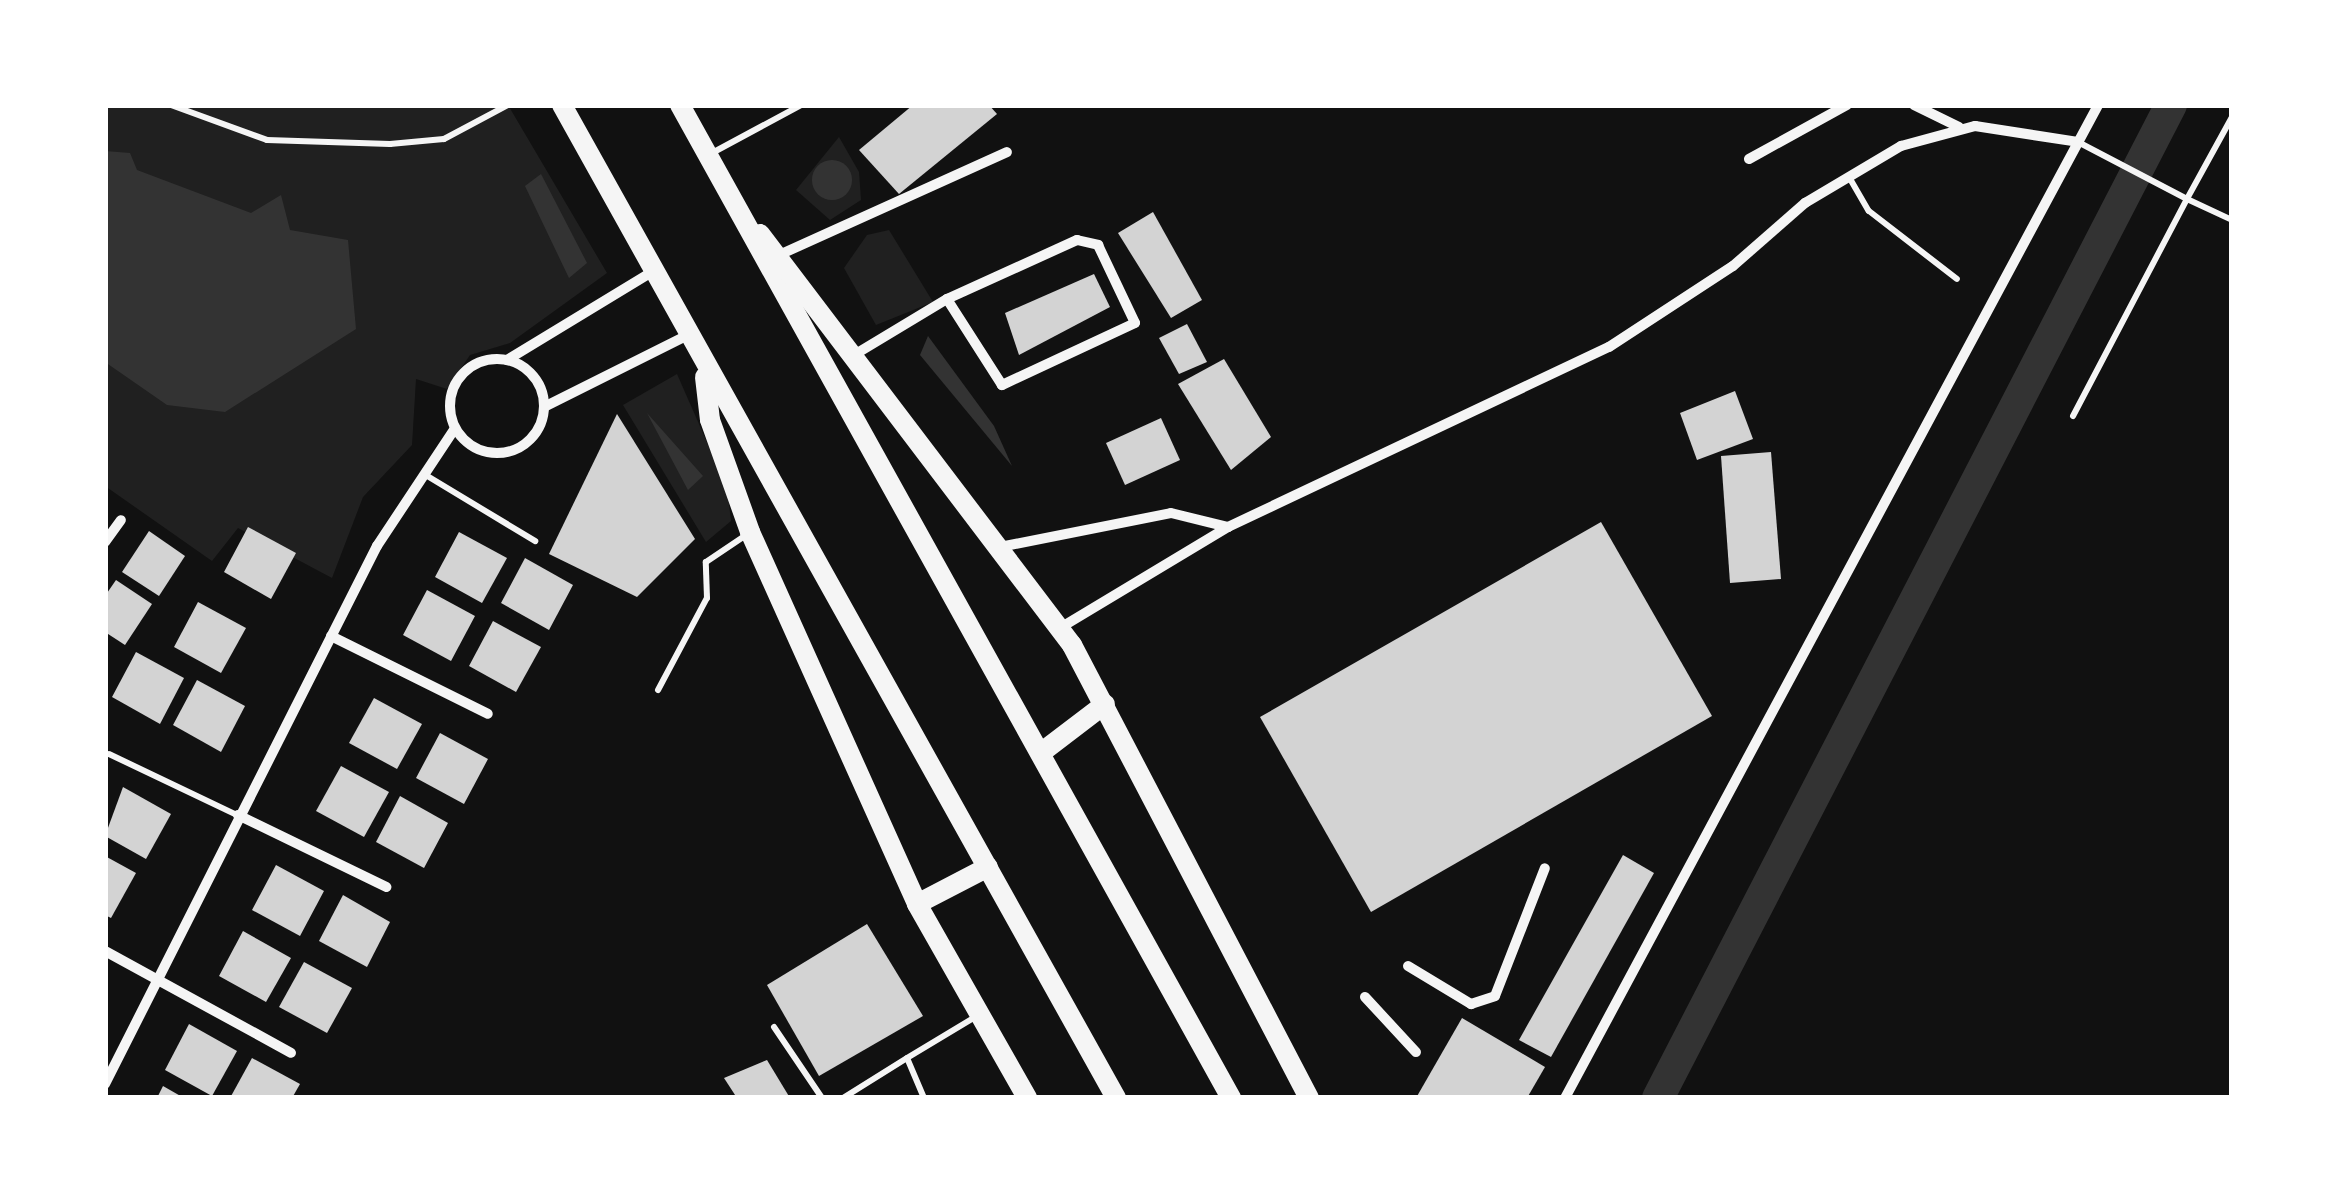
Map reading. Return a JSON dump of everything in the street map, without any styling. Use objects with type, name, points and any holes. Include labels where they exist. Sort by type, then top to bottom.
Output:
[{"type":"main road","points":[[562,105],[1116,1098]]},
{"type":"main road","points":[[680,105],[1232,1098]]},
{"type":"main road","points":[[736,206],[779,254],[1060,628],[1105,704],[1310,1098]]},
{"type":"main road","points":[[704,365],[710,420],[750,532],[917,904],[1027,1098]]},
{"type":"main road","points":[[1042,752],[1105,704]]},
{"type":"main road","points":[[917,904],[988,867]]},
{"type":"street","points":[[1749,159],[1848,105]]},
{"type":"street","points":[[1914,105],[1960,128],[2078,142]]},
{"type":"street","points":[[1565,1098],[2098,105]]},
{"type":"street","points":[[1060,628],[1228,527],[1610,346],[1849,177],[1960,128]]},
{"type":"street","points":[[779,254],[1007,152]]},
{"type":"street","points":[[854,354],[947,299],[1061,243],[1087,241],[1098,245],[1135,323],[1002,385],[947,299]]},
{"type":"street","points":[[652,272],[508,360],[482,361],[460,377],[450,402],[455,428],[483,452],[508,452],[530,441],[544,407],[688,336]]},
{"type":"street","points":[[508,360],[530,372],[544,407]]},
{"type":"street","points":[[105,1084],[331,636],[423,474],[455,428]]},
{"type":"street","points":[[998,548],[1171,513],[1228,527]]},
{"type":"street","points":[[105,542],[122,520]]},
{"type":"street","points":[[331,636],[488,714]]},
{"type":"street","points":[[238,816],[386,887]]},
{"type":"street","points":[[1408,966],[1470,1004],[1494,996],[1545,868]]},
{"type":"street","points":[[105,950],[291,1052]]},
{"type":"street","points":[[1365,997],[1416,1052]]},
{"type":"lane","points":[[171,105],[267,140],[390,144],[444,139],[508,105]]},
{"type":"lane","points":[[707,156],[801,105]]},
{"type":"lane","points":[[2073,416],[2232,118]]},
{"type":"lane","points":[[2078,142],[2232,220]]},
{"type":"lane","points":[[1849,177],[1869,211],[1957,279]]},
{"type":"lane","points":[[423,474],[535,540]]},
{"type":"lane","points":[[658,690],[707,598],[706,562],[750,532]]},
{"type":"lane","points":[[109,754],[238,816]]},
{"type":"lane","points":[[843,1098],[978,1015]]},
{"type":"lane","points":[[774,1027],[822,1098]]},
{"type":"lane","points":[[907,1058],[924,1098]]},
{"type":"shaded area","points":[[105,105],[508,105],[607,273],[510,343],[470,355],[447,389],[416,379],[412,445],[363,497],[332,578],[238,528],[212,561],[105,486]]},
{"type":"shaded area","points":[[839,137],[859,172],[861,200],[830,220],[796,190]]},
{"type":"shaded area","points":[[105,151],[130,153],[137,170],[251,213],[281,195],[290,230],[348,240],[356,329],[225,412],[167,405],[105,362]]},
{"type":"shaded area","points":[[832,160],[846,166],[852,180],[846,194],[832,200],[818,194],[812,180],[818,166]]},
{"type":"shaded area","points":[[541,174],[587,263],[569,278],[525,186]]},
{"type":"shaded area","points":[[889,230],[933,302],[876,325],[844,268],[867,235]]},
{"type":"shaded area","points":[[928,336],[994,426],[1012,466],[920,355]]},
{"type":"shaded area","points":[[677,374],[727,488],[731,521],[706,542],[623,405]]},
{"type":"shaded area","points":[[647,413],[703,476],[688,490]]},
{"type":"building","points":[[913,105],[989,105],[997,114],[899,194],[859,150]]},
{"type":"building","points":[[1153,212],[1202,300],[1171,318],[1118,233]]},
{"type":"building","points":[[1094,274],[1110,307],[1019,355],[1005,313]]},
{"type":"building","points":[[1187,324],[1207,362],[1179,374],[1159,338]]},
{"type":"building","points":[[1224,359],[1271,437],[1231,470],[1178,384]]},
{"type":"building","points":[[1735,391],[1753,439],[1697,460],[1680,413]]},
{"type":"building","points":[[617,414],[695,539],[637,597],[549,554]]},
{"type":"building","points":[[1161,418],[1180,460],[1125,485],[1106,443]]},
{"type":"building","points":[[1771,452],[1781,579],[1730,583],[1721,456]]},
{"type":"building","points":[[1601,522],[1712,716],[1371,912],[1260,717]]},
{"type":"building","points":[[248,527],[296,553],[271,599],[224,572]]},
{"type":"building","points":[[149,531],[185,556],[159,596],[122,572]]},
{"type":"building","points":[[459,532],[507,558],[482,603],[435,577]]},
{"type":"building","points":[[525,558],[573,585],[549,630],[501,603]]},
{"type":"building","points":[[116,580],[152,604],[125,645],[105,632],[105,596]]},
{"type":"building","points":[[427,590],[475,616],[451,661],[403,635]]},
{"type":"building","points":[[198,602],[246,628],[221,673],[174,647]]},
{"type":"building","points":[[493,621],[541,647],[516,692],[469,666]]},
{"type":"building","points":[[136,652],[184,678],[160,724],[112,697]]},
{"type":"building","points":[[197,680],[245,706],[221,752],[173,725]]},
{"type":"building","points":[[374,698],[422,724],[397,769],[349,743]]},
{"type":"building","points":[[440,733],[488,759],[464,804],[416,778]]},
{"type":"building","points":[[341,766],[389,792],[364,837],[316,811]]},
{"type":"building","points":[[123,787],[171,814],[146,859],[105,836]]},
{"type":"building","points":[[400,796],[448,823],[424,868],[376,842]]},
{"type":"building","points":[[1623,855],[1654,873],[1551,1057],[1519,1040]]},
{"type":"building","points":[[105,856],[136,873],[111,918],[105,915]]},
{"type":"building","points":[[276,865],[324,891],[300,936],[252,910]]},
{"type":"building","points":[[343,895],[390,922],[367,967],[319,941]]},
{"type":"building","points":[[867,924],[923,1016],[819,1076],[767,985]]},
{"type":"building","points":[[243,931],[291,958],[266,1002],[219,976]]},
{"type":"building","points":[[304,962],[352,988],[327,1033],[279,1007]]},
{"type":"building","points":[[1462,1018],[1545,1067],[1527,1098],[1416,1098]]},
{"type":"building","points":[[189,1024],[237,1051],[212,1096],[165,1070]]},
{"type":"building","points":[[252,1058],[300,1084],[292,1098],[230,1098]]},
{"type":"building","points":[[767,1060],[790,1098],[737,1098],[724,1078]]},
{"type":"building","points":[[163,1086],[184,1098],[157,1098]]},
{"type":"waterway","points":[[1658,1098],[2171,105]]}]
